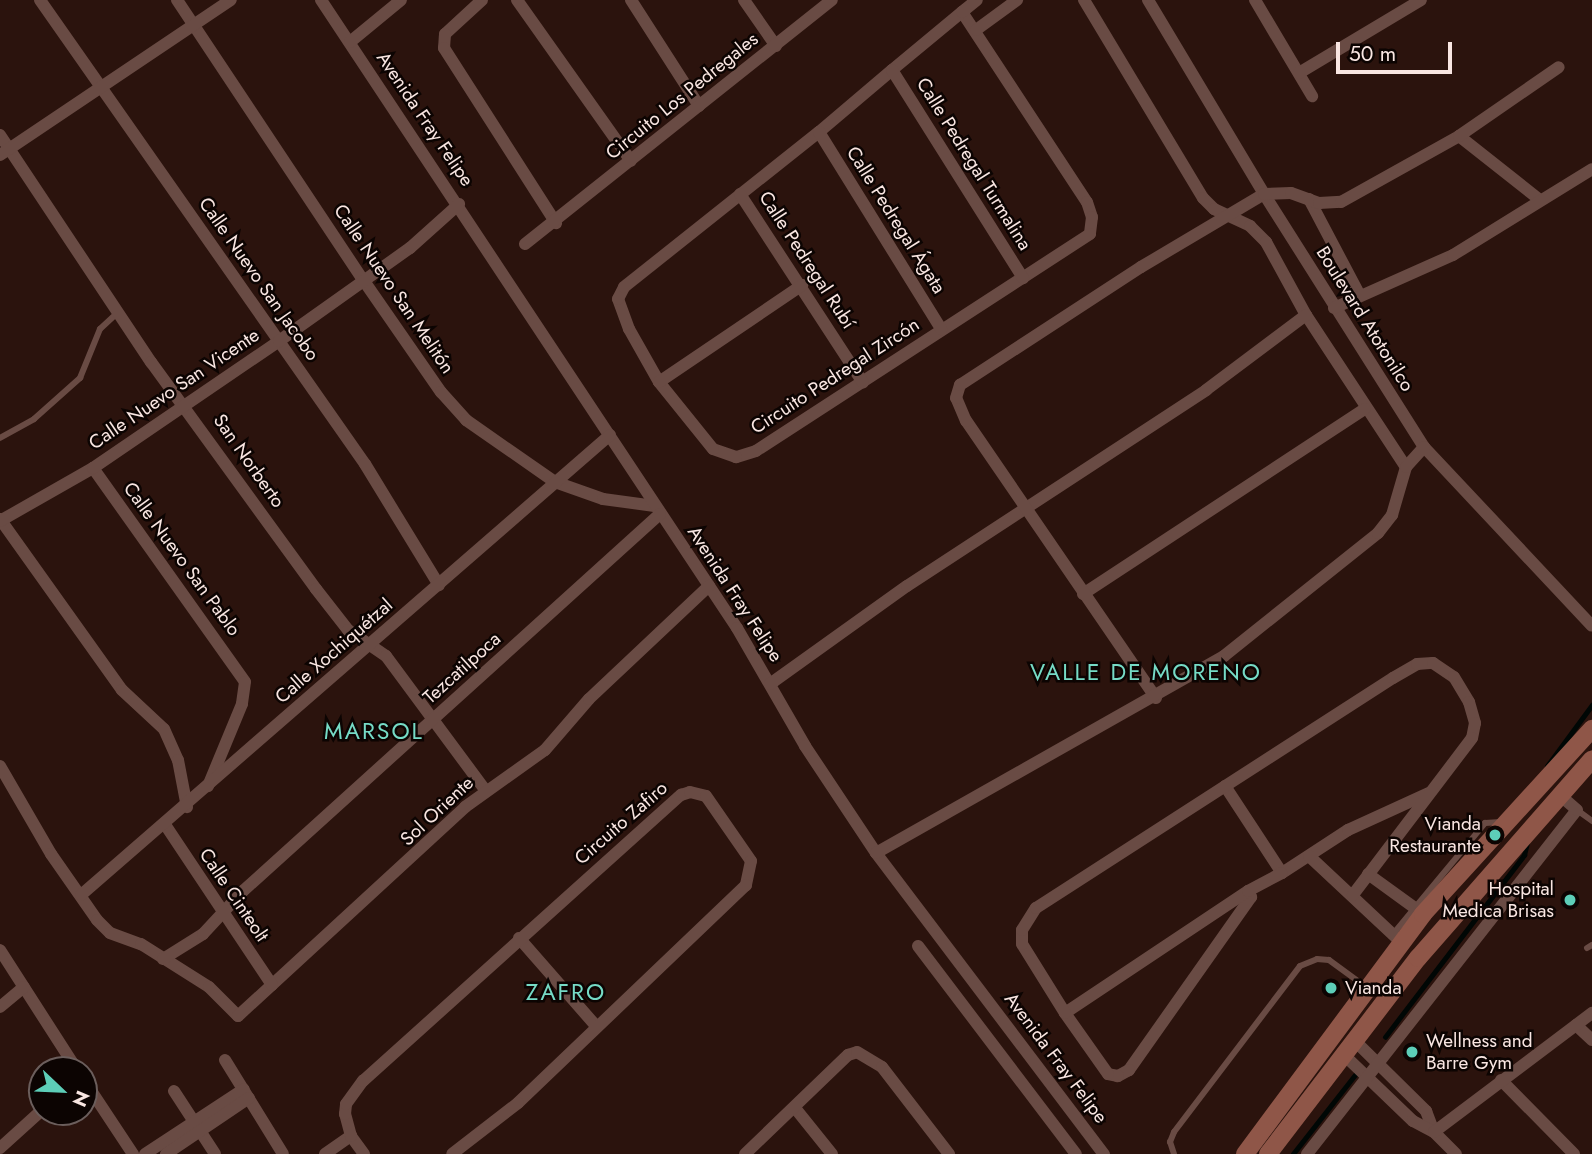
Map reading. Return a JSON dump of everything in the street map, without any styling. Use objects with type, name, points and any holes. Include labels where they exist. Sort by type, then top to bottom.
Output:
[{"type":"main road","points":[[1245,1154],[1368,988],[1418,910],[1592,729]]},
{"type":"main road","points":[[1268,1154],[1347,1046],[1443,928],[1562,797],[1592,759]]},
{"type":"street","name":"Calle Nuevo San Jacobo","points":[[40,0],[365,464],[439,585]]},
{"type":"street","name":"Calle Nuevo San Melitón","points":[[177,0],[364,281],[441,392],[466,420],[555,482],[603,499],[658,510]]},
{"type":"street","points":[[5,152],[99,86],[196,26],[231,0]]},
{"type":"street","name":"Avenida Fray Felipe","points":[[321,0],[459,204],[709,586],[876,853],[1104,1154]]},
{"type":"street","points":[[350,42],[401,0]]},
{"type":"street","points":[[482,0],[445,34],[444,48],[556,223]]},
{"type":"street","points":[[517,0],[631,161]]},
{"type":"street","points":[[631,0],[699,106]]},
{"type":"street","points":[[744,0],[776,46]]},
{"type":"street","name":"Circuito Los Pedregales","points":[[525,244],[556,223],[832,0]]},
{"type":"street","name":"Circuito Pedregal Zircón","points":[[962,12],[976,30],[1092,217],[1090,234],[756,451],[736,457],[713,449],[701,439],[660,382],[618,299],[629,282],[819,132],[892,70],[962,12],[977,0]]},
{"type":"street","points":[[976,30],[1017,0]]},
{"type":"street","points":[[1084,0],[1203,198],[1227,216],[1250,226],[1266,242],[1306,315],[1365,410],[1406,467]]},
{"type":"street","name":"Boulevard Atotonilco","points":[[1149,0],[1334,308],[1424,447],[1592,626]]},
{"type":"street","points":[[1255,0],[1312,96]]},
{"type":"street","points":[[1299,73],[1421,0]]},
{"type":"street","points":[[1156,698],[966,421],[956,398],[960,385],[1264,194],[1291,193],[1309,199],[1341,202],[1458,136],[1559,67]]},
{"type":"street","name":"Calle Pedregal Turmalina","points":[[892,70],[1023,278]]},
{"type":"street","name":"Calle Pedregal Ágata","points":[[819,132],[941,329]]},
{"type":"street","name":"San Norberto","points":[[0,135],[5,152],[316,589],[348,630],[386,656],[485,791]]},
{"type":"street","points":[[1458,136],[1540,200]]},
{"type":"street","points":[[1334,308],[1453,255],[1592,169]]},
{"type":"street","name":"Calle Pedregal Rubí","points":[[740,194],[802,285],[863,383]]},
{"type":"street","points":[[1309,199],[1359,295]]},
{"type":"street","name":"Calle Nuevo San Vicente","points":[[0,520],[93,468],[184,403],[279,341],[364,281],[459,204]]},
{"type":"street","points":[[660,382],[802,285]]},
{"type":"street","points":[[770,684],[907,586],[1206,390],[1306,315]]},
{"type":"street","points":[[1083,594],[1365,410]]},
{"type":"street","name":"Calle Xochiquétzal","points":[[81,895],[166,826],[368,645],[610,435]]},
{"type":"street","points":[[876,853],[1050,751],[1156,698],[1224,656],[1363,548],[1392,515],[1406,467],[1424,447]]},
{"type":"street","name":"Calle Nuevo San Pablo","points":[[93,468],[240,671],[246,692],[207,790]]},
{"type":"street","name":"Tezcatilpoca","points":[[163,959],[197,939],[658,510]]},
{"type":"street","points":[[0,520],[122,690],[168,736],[187,807]]},
{"type":"street","name":"Sol Oriente","points":[[163,959],[220,996],[238,1016],[485,791],[545,750],[589,699],[709,586]]},
{"type":"street","points":[[1248,891],[1251,897],[1129,1070],[1118,1076],[1108,1074],[1065,1013],[1022,944],[1026,918],[1392,678],[1418,664],[1433,663],[1454,677],[1475,723],[1466,748],[1429,792],[1353,895]]},
{"type":"street","points":[[0,766],[51,854],[106,930],[163,959]]},
{"type":"street","points":[[1226,786],[1282,873]]},
{"type":"street","points":[[1065,1013],[1248,891],[1382,811],[1429,792]]},
{"type":"street","name":"Circuito Zafiro","points":[[364,1154],[351,1136],[346,1104],[354,1092],[519,938],[681,795],[700,793],[717,806],[751,861],[751,877],[738,895],[518,1102],[452,1154]]},
{"type":"street","points":[[1307,1154],[1577,810],[1562,797]]},
{"type":"street","name":"Calle Cinteolt","points":[[166,826],[272,985]]},
{"type":"street","points":[[1309,856],[1398,938]]},
{"type":"street","points":[[1368,874],[1418,910]]},
{"type":"street","points":[[519,938],[597,1027]]},
{"type":"street","points":[[918,946],[1076,1154]]},
{"type":"street","points":[[0,950],[68,1056]]},
{"type":"street","points":[[0,1007],[24,987]]},
{"type":"street","points":[[1434,1132],[1592,1013]]},
{"type":"street","points":[[1576,1025],[1592,1040]]},
{"type":"street","points":[[1347,1046],[1378,1063],[1426,1111],[1434,1132]]},
{"type":"street","points":[[1347,1046],[1368,1077],[1413,1121],[1434,1132],[1456,1154]]},
{"type":"street","points":[[745,1154],[848,1055],[857,1052],[874,1059],[949,1154]]},
{"type":"street","points":[[225,1060],[284,1154]]},
{"type":"street","points":[[1501,1080],[1574,1154]]},
{"type":"street","points":[[174,1091],[215,1154]]},
{"type":"street","points":[[145,1154],[197,1127],[247,1094]]},
{"type":"street","points":[[98,1101],[134,1154]]},
{"type":"street","points":[[795,1108],[832,1154]]},
{"type":"street","points":[[0,1147],[28,1122]]},
{"type":"street","points":[[166,1154],[197,1127]]},
{"type":"street","points":[[325,1154],[351,1136]]},
{"type":"lane","points":[[0,438],[34,419],[80,377],[100,329],[118,312]]},
{"type":"lane","points":[[1577,810],[1592,821]]},
{"type":"lane","points":[[1174,1154],[1170,1142],[1174,1132],[1300,966],[1317,959],[1329,960],[1368,988]]},
{"type":"waterway","points":[[1547,766],[1592,705]]},
{"type":"waterway","points":[[1385,1037],[1524,855],[1527,843]]},
{"type":"waterway","points":[[1293,1154],[1355,1075]]},
{"type":"place","name":"Vianda Restaurante","points":[[1495,835]]},
{"type":"place","name":"Hospital Medica Brisas","points":[[1570,900]]},
{"type":"place","name":"Vianda","points":[[1331,988]]},
{"type":"place","name":"Wellness and Barre Gym","points":[[1412,1052]]},
{"type":"district","name":"VALLE DE MORENO","points":[[1146,672]]},
{"type":"district","name":"MARSOL","points":[[374,731]]},
{"type":"district","name":"ZAFRO","points":[[566,992]]}]
